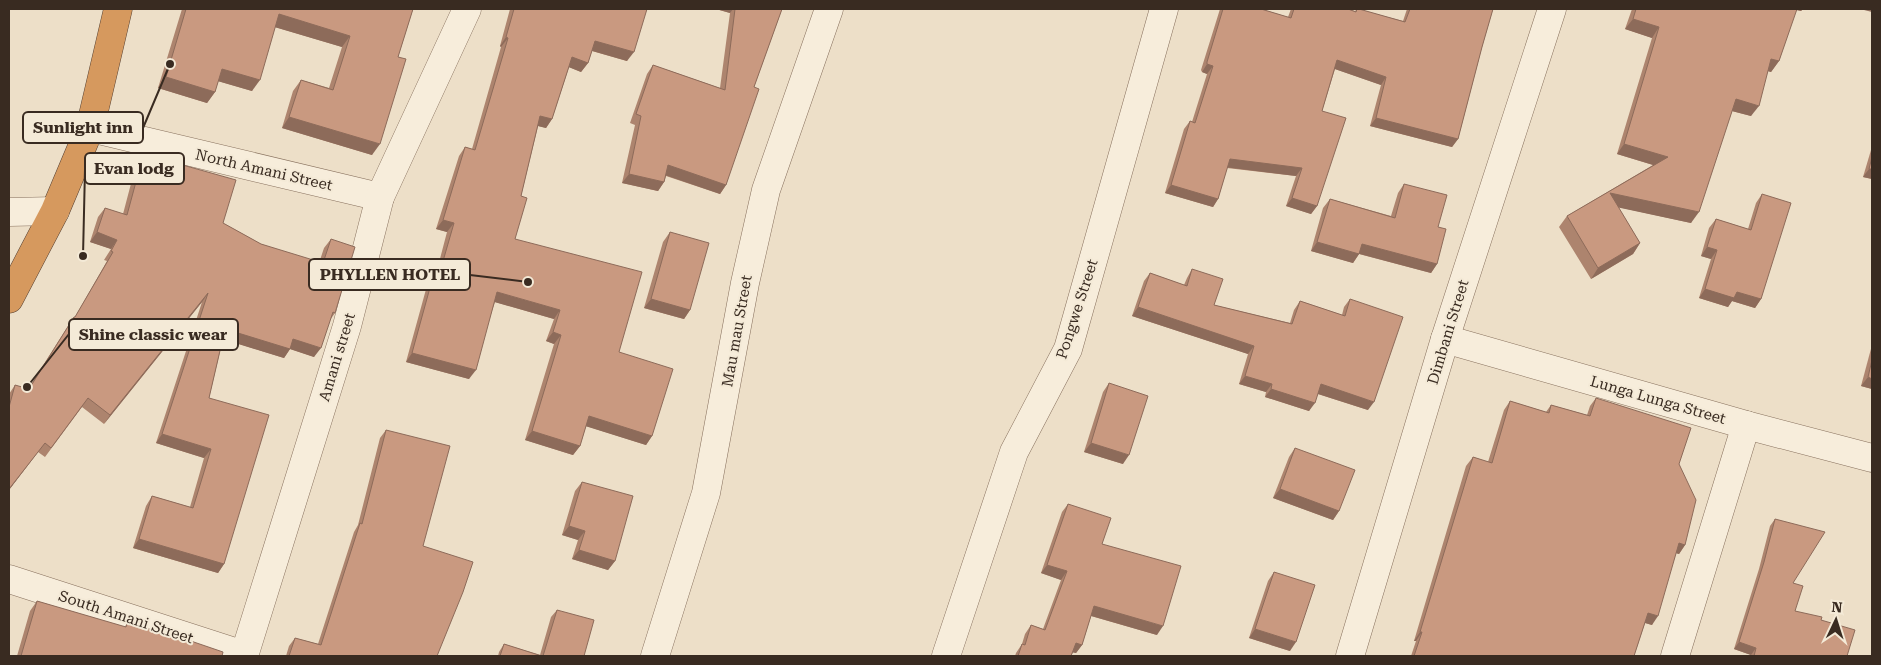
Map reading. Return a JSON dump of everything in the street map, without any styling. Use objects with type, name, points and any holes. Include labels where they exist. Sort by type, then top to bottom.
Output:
[{"type":"highway","points":[[9,299],[55,211],[90,128],[118,9]]},
{"type":"street","name":"Amani street","points":[[244,656],[347,326],[380,197],[467,9]]},
{"type":"street","name":"Mau mau Street","points":[[655,656],[706,493],[745,283],[766,190],[829,9]]},
{"type":"street","name":"Pongwe Street","points":[[946,656],[1014,452],[1068,349],[1164,9]]},
{"type":"street","name":"Dimbani Street","points":[[1350,656],[1446,339],[1552,9]]},
{"type":"street","name":"North Amani Street","points":[[90,128],[380,197]]},
{"type":"street","points":[[9,212],[55,211]]},
{"type":"street","name":"Lunga Lunga Street","points":[[1446,339],[1746,425],[1872,458]]},
{"type":"street","points":[[1675,656],[1746,425]]},
{"type":"street","name":"South Amani Street","points":[[9,579],[244,656]]},
{"type":"building","points":[[186,9],[413,9],[398,57],[406,59],[380,144],[289,117],[301,80],[333,90],[350,36],[279,14],[260,80],[222,69],[215,92],[166,77]]},
{"type":"building","points":[[514,9],[647,9],[634,52],[595,41],[588,63],[572,57],[552,119],[540,116],[521,196],[527,198],[515,239],[642,272],[619,352],[673,369],[652,436],[589,416],[580,446],[532,431],[561,335],[553,332],[560,310],[497,292],[476,370],[412,353],[434,273],[439,275],[454,223],[443,220],[465,147],[475,150],[508,38],[506,37]]},
{"type":"building","points":[[735,9],[782,9],[754,87],[759,89],[726,185],[668,165],[664,182],[629,174],[641,116],[636,114],[653,65],[725,90]]},
{"type":"building","points":[[1223,9],[1261,9],[1291,18],[1294,9],[1348,9],[1356,12],[1359,9],[1405,22],[1410,9],[1493,9],[1458,139],[1376,118],[1386,77],[1337,60],[1322,111],[1346,118],[1317,206],[1292,198],[1302,168],[1230,159],[1218,199],[1171,185],[1190,121],[1195,123],[1213,66],[1207,64],[1207,62]]},
{"type":"building","points":[[1636,9],[1797,9],[1779,61],[1771,59],[1759,106],[1736,99],[1699,212],[1610,193],[1640,243],[1598,268],[1567,216],[1668,157],[1624,144],[1659,27],[1633,19]]},
{"type":"building","points":[[147,155],[236,180],[223,223],[261,244],[323,263],[331,239],[355,247],[335,313],[333,312],[321,348],[293,339],[290,349],[225,329],[209,398],[269,415],[224,564],[139,539],[152,496],[193,508],[211,449],[162,434],[208,293],[110,415],[88,398],[51,448],[45,443],[9,489],[9,407],[15,385],[29,389],[75,317],[113,252],[111,251],[117,240],[97,232],[105,208],[127,215],[140,167],[143,169]]},
{"type":"building","points":[[1872,157],[1872,169],[1869,169]]},
{"type":"building","points":[[1404,184],[1447,195],[1438,227],[1446,229],[1437,264],[1362,244],[1359,254],[1317,242],[1330,199],[1395,218]]},
{"type":"building","points":[[1762,194],[1791,203],[1761,299],[1737,292],[1734,298],[1705,289],[1717,250],[1707,247],[1716,219],[1751,230]]},
{"type":"building","points":[[670,232],[709,243],[690,310],[651,299]]},
{"type":"building","points":[[1192,269],[1223,279],[1214,305],[1292,324],[1300,301],[1345,316],[1350,299],[1403,317],[1374,402],[1321,384],[1315,403],[1271,389],[1272,384],[1245,376],[1254,346],[1138,307],[1150,273],[1187,286]]},
{"type":"building","points":[[1872,360],[1872,379],[1868,377]]},
{"type":"building","points":[[1109,383],[1148,396],[1129,455],[1091,443]]},
{"type":"building","points":[[1596,398],[1691,428],[1679,464],[1696,500],[1685,545],[1679,543],[1658,616],[1648,613],[1634,656],[1414,656],[1473,457],[1492,463],[1510,401],[1549,413],[1551,405],[1590,416]]},
{"type":"building","points":[[386,430],[450,446],[423,546],[473,562],[437,656],[289,656],[295,638],[321,645],[360,523],[362,524]]},
{"type":"building","points":[[1295,448],[1355,470],[1339,511],[1280,489]]},
{"type":"building","points":[[582,482],[633,496],[615,561],[579,550],[585,531],[569,526]]},
{"type":"building","points":[[1068,504],[1111,518],[1102,544],[1181,566],[1163,626],[1094,606],[1082,645],[1076,643],[1071,656],[1018,656],[1022,644],[1025,645],[1031,625],[1045,630],[1067,571],[1047,565]]},
{"type":"building","points":[[1775,519],[1825,532],[1793,583],[1803,586],[1795,611],[1822,617],[1821,620],[1855,630],[1847,656],[1754,656],[1756,648],[1739,642],[1764,562]]},
{"type":"building","points":[[1274,572],[1315,585],[1296,642],[1255,629]]},
{"type":"building","points":[[37,601],[126,627],[127,623],[182,638],[223,652],[222,656],[21,656]]},
{"type":"building","points":[[557,610],[594,620],[584,656],[543,656]]},
{"type":"building","points":[[504,644],[542,656],[500,656]]},
{"type":"place","name":"Sunlight inn","points":[[170,64]]},
{"type":"place","name":"Evan lodg","points":[[83,256]]},
{"type":"place","name":"PHYLLEN HOTEL","points":[[528,282]]},
{"type":"place","name":"Shine classic wear","points":[[27,387]]}]
